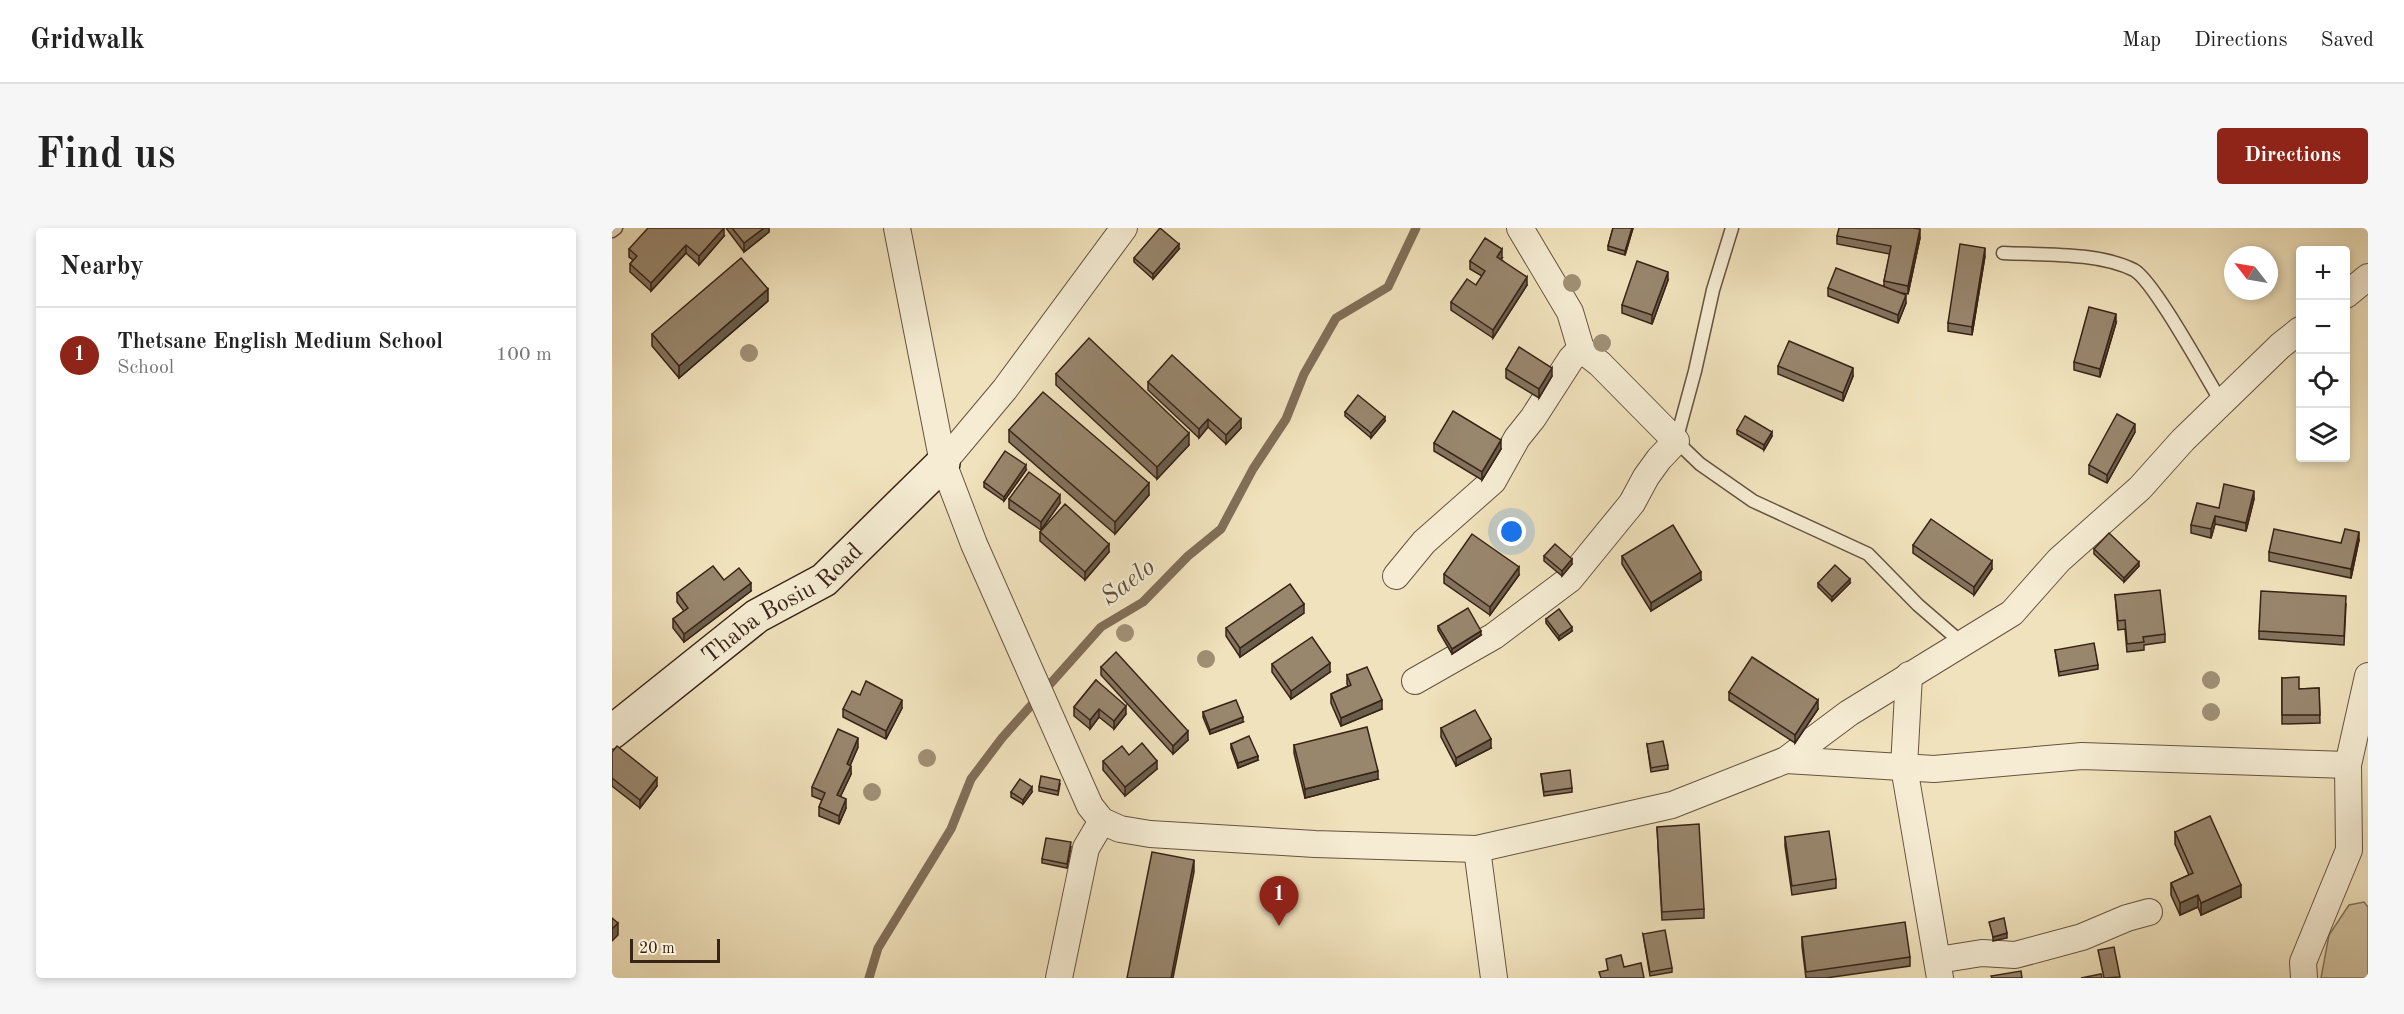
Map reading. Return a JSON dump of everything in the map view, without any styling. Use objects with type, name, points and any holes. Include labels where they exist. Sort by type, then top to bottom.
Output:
[{"type":"street","points":[[897,228],[943,463],[974,544],[1090,806],[1102,821],[1120,829],[1150,834],[1315,844],[1477,849],[1672,805],[1786,760],[1849,712],[2012,613],[2059,560],[2140,488],[2184,440],[2280,346],[2296,334]]},
{"type":"street","points":[[943,463],[1005,389],[1124,228]]},
{"type":"street","points":[[1415,681],[1494,636],[1570,579],[1632,503],[1646,477],[1676,441],[1600,364],[1581,349],[1570,312],[1520,228]]},
{"type":"street","points":[[2350,292],[2368,277]]},
{"type":"street","points":[[1396,576],[1424,542],[1494,481],[1517,438],[1533,418],[1571,359],[1581,349]]},
{"type":"street","name":"Thaba Bosiu Road","points":[[612,732],[757,616],[824,580],[943,463]]},
{"type":"street","points":[[1909,675],[1904,767],[1939,969],[1982,952],[2015,955],[2082,937],[2127,918],[2149,912]]},
{"type":"street","points":[[2304,978],[2303,962],[2349,850],[2348,765],[2368,676]]},
{"type":"street","points":[[1786,760],[1934,769],[2082,756],[2348,765]]},
{"type":"street","points":[[1059,978],[1059,968],[1086,848],[1102,821]]},
{"type":"street","points":[[1477,849],[1494,978]]},
{"type":"lane","points":[[612,231],[616,228]]},
{"type":"lane","points":[[1732,228],[1713,290],[1676,441],[1700,464],[1753,501],[1868,554],[1918,605],[1962,643]]},
{"type":"lane","points":[[2003,254],[2090,257],[2135,271],[2155,293],[2222,403]]},
{"type":"shaded area","points":[[2364,902],[2368,907],[2368,978],[2321,978],[2329,935],[2349,905]]},
{"type":"building","points":[[648,228],[724,228],[699,256],[686,245],[651,283],[630,264],[637,256],[629,249]]},
{"type":"building","points":[[732,228],[764,228],[744,243]]},
{"type":"building","points":[[1160,228],[1179,244],[1153,274],[1134,258]]},
{"type":"building","points":[[1613,228],[1632,228],[1625,251],[1608,246]]},
{"type":"building","points":[[1839,228],[1920,229],[1908,286],[1884,281],[1891,246],[1837,236]]},
{"type":"building","points":[[1485,238],[1502,249],[1497,257],[1527,277],[1493,330],[1451,302],[1467,279],[1476,285],[1485,271],[1470,261]]},
{"type":"building","points":[[1960,244],[1985,248],[1972,327],[1948,323]]},
{"type":"building","points":[[741,258],[768,289],[679,366],[652,334]]},
{"type":"building","points":[[1637,261],[1668,272],[1652,315],[1622,305]]},
{"type":"building","points":[[1836,268],[1906,295],[1898,315],[1828,288]]},
{"type":"building","points":[[2089,307],[2116,314],[2100,369],[2074,362]]},
{"type":"building","points":[[1089,338],[1189,433],[1157,467],[1056,374]]},
{"type":"building","points":[[1789,341],[1853,368],[1843,393],[1778,366]]},
{"type":"building","points":[[1519,347],[1552,368],[1539,389],[1506,369]]},
{"type":"building","points":[[1172,355],[1241,419],[1226,435],[1208,419],[1199,429],[1148,382]]},
{"type":"building","points":[[1043,392],[1149,483],[1115,522],[1009,430]]},
{"type":"building","points":[[1358,395],[1385,417],[1371,433],[1345,412]]},
{"type":"building","points":[[1453,411],[1501,440],[1482,472],[1434,443]]},
{"type":"building","points":[[2117,414],[2135,424],[2107,475],[2089,465]]},
{"type":"building","points":[[1745,416],[1772,432],[1764,445],[1737,430]]},
{"type":"building","points":[[1005,451],[1026,465],[1004,497],[984,482]]},
{"type":"building","points":[[1029,472],[1060,495],[1041,522],[1009,499]]},
{"type":"building","points":[[2224,484],[2254,491],[2246,523],[2215,516],[2211,529],[2191,525],[2197,503],[2219,508]]},
{"type":"building","points":[[1065,504],[1109,544],[1085,572],[1040,532]]},
{"type":"building","points":[[1931,519],[1992,561],[1974,587],[1913,545]]},
{"type":"building","points":[[1673,525],[1701,572],[1651,603],[1622,556]]},
{"type":"building","points":[[2274,529],[2341,543],[2345,529],[2359,532],[2351,569],[2269,552]]},
{"type":"building","points":[[2109,533],[2139,562],[2124,578],[2094,549]]},
{"type":"building","points":[[1472,534],[1519,567],[1490,607],[1444,574]]},
{"type":"building","points":[[1555,544],[1572,559],[1562,571],[1544,556]]},
{"type":"building","points":[[1835,565],[1850,579],[1832,597],[1818,583]]},
{"type":"building","points":[[713,566],[724,580],[739,568],[751,583],[684,634],[673,619],[688,608],[677,593]]},
{"type":"building","points":[[1290,584],[1304,604],[1240,648],[1226,628]]},
{"type":"building","points":[[2160,590],[2165,634],[2143,637],[2144,642],[2127,644],[2125,620],[2118,621],[2115,595]]},
{"type":"building","points":[[2261,591],[2346,596],[2344,636],[2259,631]]},
{"type":"building","points":[[1468,608],[1481,631],[1452,649],[1438,626]]},
{"type":"building","points":[[1559,609],[1572,627],[1559,636],[1546,619]]},
{"type":"building","points":[[1312,637],[1330,663],[1291,691],[1272,664]]},
{"type":"building","points":[[2094,643],[2098,665],[2059,672],[2055,650]]},
{"type":"building","points":[[1116,652],[1188,731],[1173,746],[1101,667]]},
{"type":"building","points":[[1752,657],[1818,700],[1795,735],[1729,692]]},
{"type":"building","points":[[1367,667],[1382,700],[1341,718],[1331,694],[1351,685],[1347,675]]},
{"type":"building","points":[[2299,677],[2299,689],[2319,688],[2320,715],[2282,715],[2282,678]]},
{"type":"building","points":[[1096,680],[1126,706],[1114,721],[1099,709],[1090,720],[1074,707]]},
{"type":"building","points":[[866,681],[902,700],[886,731],[843,709],[852,691],[860,695]]},
{"type":"building","points":[[1236,700],[1243,717],[1210,730],[1203,712]]},
{"type":"building","points":[[1475,710],[1491,739],[1456,758],[1441,728]]},
{"type":"building","points":[[1367,727],[1378,771],[1305,789],[1294,745]]},
{"type":"building","points":[[838,729],[858,738],[847,764],[851,766],[837,795],[846,799],[839,816],[819,807],[825,793],[812,787]]},
{"type":"building","points":[[1249,736],[1258,756],[1238,763],[1231,744]]},
{"type":"building","points":[[1663,741],[1668,765],[1651,768],[1647,744]]},
{"type":"building","points":[[1142,743],[1157,761],[1125,787],[1103,761],[1122,746],[1129,755]]},
{"type":"building","points":[[617,746],[657,778],[640,800],[612,778],[612,752]]},
{"type":"building","points":[[1570,770],[1572,788],[1544,792],[1541,774]]},
{"type":"building","points":[[1041,776],[1060,780],[1058,791],[1039,787]]},
{"type":"building","points":[[1020,779],[1032,787],[1023,800],[1011,792]]},
{"type":"building","points":[[2210,816],[2241,885],[2201,903],[2198,895],[2180,903],[2171,883],[2193,873],[2175,832]]},
{"type":"building","points":[[1699,824],[1704,909],[1662,912],[1657,827]]},
{"type":"building","points":[[1829,831],[1836,879],[1792,886],[1785,837]]},
{"type":"building","points":[[1046,838],[1071,842],[1067,864],[1042,859]]},
{"type":"building","points":[[1152,852],[1194,860],[1171,978],[1127,978]]},
{"type":"building","points":[[612,918],[618,923],[612,929]]},
{"type":"building","points":[[2004,918],[2007,933],[1993,937],[1989,922]]},
{"type":"building","points":[[1905,922],[1910,957],[1806,972],[1802,937]]},
{"type":"building","points":[[1665,930],[1672,968],[1650,972],[1643,934]]},
{"type":"building","points":[[2114,947],[2120,977],[2104,978],[2098,950]]},
{"type":"building","points":[[1621,955],[1624,967],[1641,963],[1644,978],[1601,978],[1599,972],[1608,970],[1606,959]]},
{"type":"building","points":[[2021,971],[2022,978],[1992,978],[1991,976]]},
{"type":"building","points":[[2101,974],[2102,978],[2081,978]]},
{"type":"waterway","name":"Saelo","points":[[869,978],[878,948],[951,829],[971,779],[1002,738],[1101,627],[1143,602],[1188,556],[1221,529],[1253,469],[1286,419],[1304,374],[1336,318],[1388,287],[1416,228]]},
{"type":"place","name":"Thetsane English Medium School","points":[[1279,926]]}]
